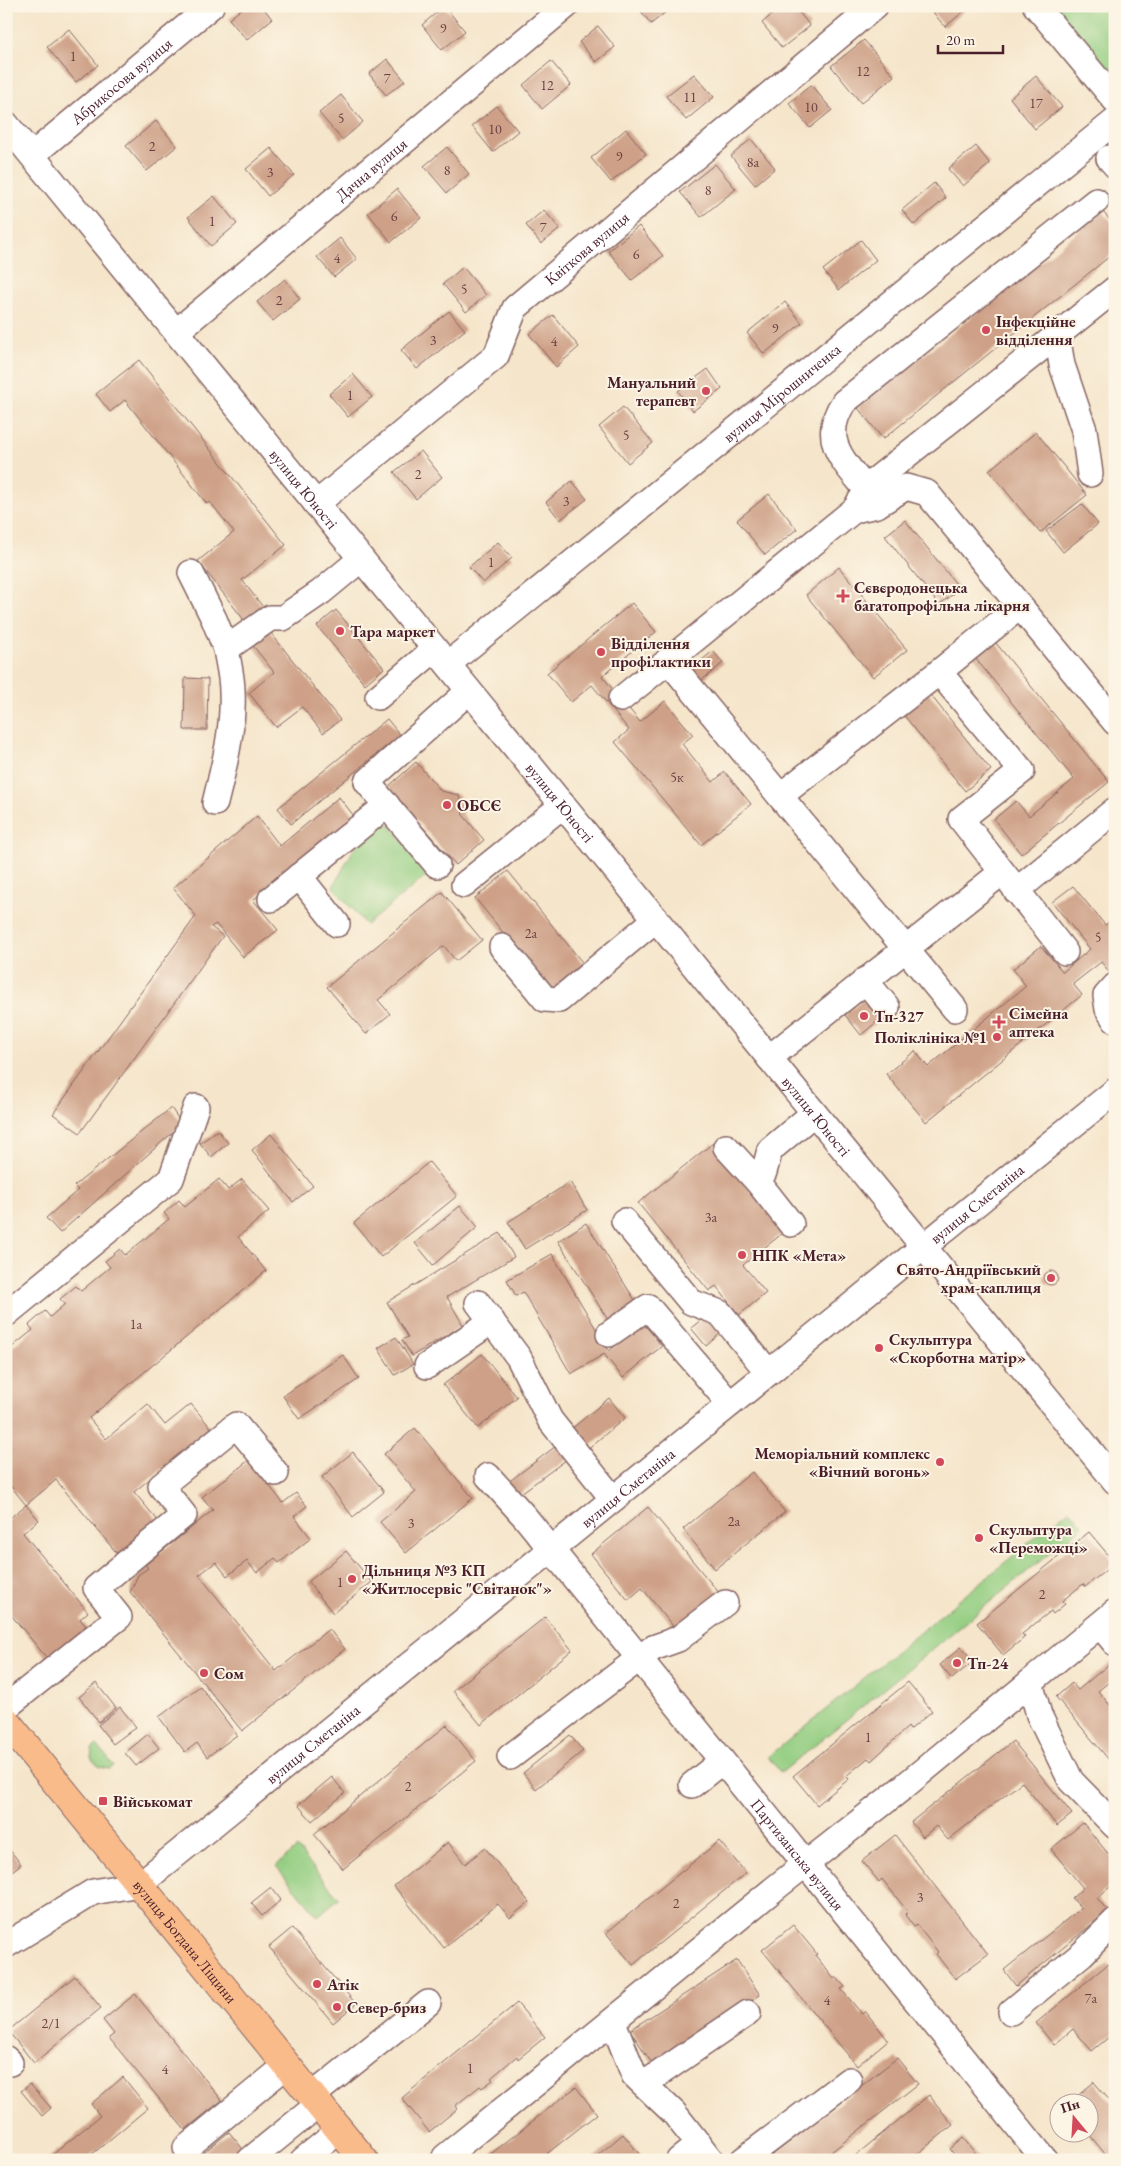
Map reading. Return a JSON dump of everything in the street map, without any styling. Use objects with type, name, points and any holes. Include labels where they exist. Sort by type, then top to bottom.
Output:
[{"type":"main road","name":"вулиця Богдана Ліщини","points":[[6,1721],[364,2160]]},
{"type":"street","name":"Абрикосова вулиця","points":[[32,155],[210,6]]},
{"type":"street","name":"Дачна вулиця","points":[[176,332],[566,6]]},
{"type":"street","name":"Квіткова вулиця","points":[[316,504],[496,356],[515,308],[875,6]]},
{"type":"street","points":[[1036,6],[1115,100]]},
{"type":"street","name":"вулиця Мірошниченка","points":[[378,697],[441,657],[1115,121]]},
{"type":"street","name":"вулиця Юності","points":[[6,124],[1115,1481]]},
{"type":"street","points":[[860,500],[853,473],[834,443],[832,430],[836,413],[844,402],[1096,201]]},
{"type":"street","points":[[621,699],[860,500],[873,482],[1115,289]]},
{"type":"street","points":[[1057,336],[1062,365],[1084,430],[1090,474]]},
{"type":"street","points":[[860,500],[877,505],[906,487],[927,493],[1115,722]]},
{"type":"street","points":[[226,648],[270,618],[283,618],[321,592],[362,559]]},
{"type":"street","points":[[191,573],[226,648],[232,691],[230,729],[215,803]]},
{"type":"street","points":[[780,796],[1019,607]]},
{"type":"street","points":[[668,660],[955,1009]]},
{"type":"street","points":[[939,672],[1022,771],[961,819],[1065,952]]},
{"type":"street","points":[[437,865],[368,782],[469,690]]},
{"type":"street","points":[[270,899],[387,805]]},
{"type":"street","points":[[464,885],[563,805]]},
{"type":"street","points":[[769,1058],[905,948],[1009,882],[1115,810]]},
{"type":"street","points":[[299,876],[337,924]]},
{"type":"street","points":[[502,948],[545,1000],[559,1000],[656,919]]},
{"type":"street","points":[[865,980],[887,1007]]},
{"type":"street","points":[[1115,986],[1106,996],[1108,1008],[1115,1020]]},
{"type":"street","name":"вулиця Сметаніна","points":[[140,1884],[1115,1091]]},
{"type":"street","points":[[6,1314],[171,1179],[196,1107]]},
{"type":"street","points":[[758,1182],[764,1172],[770,1150],[814,1113]]},
{"type":"street","points":[[726,1147],[758,1182],[791,1224]]},
{"type":"street","points":[[624,1221],[691,1302],[720,1313],[768,1372]]},
{"type":"street","points":[[609,1334],[648,1307],[730,1404]]},
{"type":"street","points":[[428,1366],[485,1312],[519,1358],[550,1420],[613,1499]]},
{"type":"street","points":[[6,1707],[119,1617],[96,1588],[184,1515],[161,1486],[236,1425],[276,1473]]},
{"type":"street","name":"Партизанська вулиця","points":[[488,1476],[806,1864],[1045,2160]]},
{"type":"street","points":[[510,1757],[653,1648],[678,1639],[725,1603]]},
{"type":"street","points":[[445,2157],[1030,1682],[1110,1627]]},
{"type":"street","points":[[1030,1682],[1038,1715],[1071,1782],[1115,1826]]},
{"type":"street","points":[[692,1785],[722,1761]]},
{"type":"street","points":[[6,1945],[93,1892],[140,1884]]},
{"type":"street","points":[[1011,2012],[1082,1954],[1115,1921]]},
{"type":"street","points":[[250,2160],[315,2100],[428,2003]]},
{"type":"street","points":[[644,2084],[748,2013]]},
{"type":"street","points":[[612,2022],[634,2074],[674,2114],[705,2152],[679,2160]]},
{"type":"street","points":[[186,2148],[287,2065]]},
{"type":"street","points":[[744,2160],[849,2080]]},
{"type":"street","points":[[302,2160],[340,2130]]},
{"type":"green space","points":[[1052,6],[1115,6],[1115,77],[1092,55]]},
{"type":"green space","points":[[387,822],[430,873],[366,925],[333,887],[355,847]]},
{"type":"green space","points":[[1070,1509],[1083,1526],[781,1773],[768,1757]]},
{"type":"green space","points":[[97,1745],[114,1766],[109,1769],[99,1767],[91,1758],[92,1749]]},
{"type":"green space","points":[[297,1848],[339,1898],[318,1916],[276,1866]]},
{"type":"building","points":[[245,6],[262,6],[272,19],[247,40],[229,19]]},
{"type":"building","points":[[444,6],[465,31],[442,50],[422,25]]},
{"type":"building","points":[[637,6],[673,6],[651,24]]},
{"type":"building","points":[[782,6],[794,6],[810,26],[782,48],[762,23]]},
{"type":"building","points":[[928,6],[970,6],[945,27]]},
{"type":"building","points":[[598,26],[615,47],[596,62],[579,42]]},
{"type":"building","points":[[69,29],[98,65],[76,82],[47,47]]},
{"type":"building","points":[[864,40],[894,76],[861,103],[831,66]]},
{"type":"building","points":[[387,59],[405,81],[386,95],[369,74]]},
{"type":"building","points":[[551,61],[571,85],[542,109],[523,85]]},
{"type":"building","points":[[694,74],[714,97],[686,120],[666,96]]},
{"type":"building","points":[[1036,76],[1062,107],[1035,129],[1010,98]]},
{"type":"building","points":[[811,85],[832,110],[810,128],[789,103]]},
{"type":"building","points":[[341,95],[363,122],[342,140],[319,113]]},
{"type":"building","points":[[497,106],[518,131],[493,152],[472,126]]},
{"type":"building","points":[[156,121],[177,146],[147,171],[126,146]]},
{"type":"building","points":[[626,129],[646,154],[611,182],[591,158]]},
{"type":"building","points":[[751,139],[775,168],[755,185],[731,156]]},
{"type":"building","points":[[976,146],[990,164],[963,186],[948,169]]},
{"type":"building","points":[[447,147],[469,174],[447,193],[424,166]]},
{"type":"building","points":[[271,148],[294,175],[268,196],[246,169]]},
{"type":"building","points":[[715,164],[736,189],[701,217],[680,192]]},
{"type":"building","points":[[934,183],[946,198],[914,225],[902,210]]},
{"type":"building","points":[[397,189],[421,218],[391,242],[368,213]]},
{"type":"building","points":[[214,196],[237,224],[211,246],[188,217]]},
{"type":"building","points":[[544,210],[560,229],[541,244],[526,225]]},
{"type":"building","name":"Інфекційне відділення","points":[[1103,212],[1115,226],[1115,252],[883,439],[858,408]]},
{"type":"building","points":[[639,226],[663,256],[632,280],[608,251]]},
{"type":"building","points":[[340,238],[357,259],[334,277],[317,257]]},
{"type":"building","points":[[861,240],[876,260],[839,290],[823,270]]},
{"type":"building","points":[[463,267],[486,295],[466,312],[443,284]]},
{"type":"building","points":[[285,279],[300,299],[273,321],[257,302]]},
{"type":"building","points":[[785,302],[802,323],[764,354],[747,333]]},
{"type":"building","points":[[449,311],[465,330],[417,369],[401,350]]},
{"type":"building","points":[[553,315],[579,347],[556,367],[529,334]]},
{"type":"building","points":[[139,360],[286,545],[242,580],[266,611],[248,625],[198,561],[234,532],[210,502],[207,504],[125,400],[110,412],[96,394]]},
{"type":"building","points":[[708,369],[722,389],[693,411],[678,391]]},
{"type":"building","points":[[353,374],[372,397],[348,417],[329,394]]},
{"type":"building","points":[[623,407],[653,443],[628,463],[599,427]]},
{"type":"building","points":[[1036,432],[1087,495],[1040,533],[989,470]]},
{"type":"building","points":[[421,451],[442,477],[416,499],[394,472]]},
{"type":"building","points":[[572,481],[587,499],[560,520],[546,502]]},
{"type":"building","points":[[769,494],[797,529],[765,555],[737,520]]},
{"type":"building","points":[[1082,504],[1098,524],[1063,552],[1046,531]]},
{"type":"building","points":[[905,520],[960,589],[939,605],[885,536]]},
{"type":"building","points":[[498,542],[512,558],[483,583],[469,567]]},
{"type":"building","points":[[839,567],[907,650],[873,677],[806,595]]},
{"type":"building","points":[[632,603],[656,632],[602,676],[640,722],[665,701],[693,735],[682,744],[713,782],[725,772],[751,804],[701,845],[615,742],[629,730],[592,685],[571,702],[547,673]]},
{"type":"building","points":[[336,610],[384,668],[365,684],[317,626]]},
{"type":"building","points":[[267,628],[340,720],[323,733],[302,707],[276,727],[249,693],[274,672],[250,642]]},
{"type":"building","points":[[991,637],[1109,782],[1021,854],[994,819],[1016,801],[1029,816],[1074,779],[971,653]]},
{"type":"building","points":[[713,651],[723,663],[701,681],[691,669]]},
{"type":"building","points":[[185,678],[208,679],[207,730],[184,730]]},
{"type":"building","points":[[928,692],[991,770],[965,791],[902,713]]},
{"type":"building","points":[[387,719],[400,735],[291,824],[278,808]]},
{"type":"building","points":[[416,762],[441,791],[459,795],[463,815],[484,840],[456,865],[388,787]]},
{"type":"building","points":[[339,797],[354,816],[253,900],[278,930],[243,957],[216,924],[211,927],[223,936],[80,1133],[53,1114],[196,916],[173,888],[257,816],[280,846]]},
{"type":"building","points":[[508,871],[586,967],[553,994],[475,898]]},
{"type":"building","name":"Поліклініка №1","points":[[1073,886],[1105,925],[1115,918],[1115,971],[1111,974],[1101,962],[1073,984],[1082,995],[926,1122],[886,1074],[915,1051],[928,1067],[1026,986],[1013,969],[1041,946],[1063,972],[1090,949],[1052,902]]},
{"type":"building","points":[[442,892],[482,940],[456,961],[444,946],[378,1000],[390,1014],[366,1034],[327,987]]},
{"type":"building","name":"Тп-327","points":[[868,996],[884,1016],[861,1035],[845,1015]]},
{"type":"building","points":[[171,1108],[182,1124],[60,1233],[46,1218],[78,1190],[74,1186]]},
{"type":"building","points":[[218,1130],[228,1143],[211,1157],[200,1143]]},
{"type":"building","points":[[271,1134],[313,1186],[293,1202],[252,1150]]},
{"type":"building","points":[[713,1143],[784,1232],[743,1265],[766,1293],[739,1315],[716,1286],[709,1291],[638,1203]]},
{"type":"building","points":[[429,1162],[457,1196],[381,1257],[354,1223]]},
{"type":"building","points":[[219,1179],[228,1190],[242,1179],[269,1211],[238,1237],[266,1271],[89,1418],[106,1439],[148,1404],[165,1425],[191,1404],[211,1428],[134,1492],[160,1523],[120,1557],[56,1480],[26,1505],[9,1484],[6,1486],[6,1352],[33,1330],[29,1325],[45,1311],[50,1317],[65,1304],[60,1299],[76,1286],[81,1291],[110,1267],[105,1261],[120,1249],[125,1255],[169,1219],[164,1213],[179,1200],[185,1207]]},
{"type":"building","points":[[570,1182],[587,1210],[525,1249],[508,1222]]},
{"type":"building","points":[[460,1206],[478,1227],[433,1265],[415,1243]]},
{"type":"building","points":[[586,1223],[638,1305],[610,1323],[558,1241]]},
{"type":"building","points":[[500,1233],[514,1257],[447,1297],[463,1325],[412,1356],[402,1340],[408,1337],[387,1302]]},
{"type":"building","points":[[552,1254],[609,1351],[643,1323],[662,1346],[623,1378],[604,1354],[571,1374],[523,1292],[516,1296],[507,1280]]},
{"type":"building","name":"Свято-Андріївський храм-каплиця","points":[[1051,1271],[1056,1273],[1058,1278],[1056,1283],[1051,1285],[1046,1283],[1044,1278],[1046,1273]]},
{"type":"building","points":[[707,1315],[721,1333],[706,1346],[691,1328]]},
{"type":"building","points":[[396,1337],[413,1364],[395,1375],[378,1348]]},
{"type":"building","points":[[482,1354],[517,1397],[478,1428],[443,1385]]},
{"type":"building","points":[[343,1355],[359,1379],[299,1419],[283,1396]]},
{"type":"building","points":[[609,1398],[625,1418],[586,1450],[570,1430]]},
{"type":"building","points":[[415,1428],[473,1498],[406,1553],[380,1522],[416,1492],[384,1454]]},
{"type":"building","points":[[560,1443],[570,1457],[517,1496],[507,1483]]},
{"type":"building","points":[[353,1452],[384,1492],[353,1517],[322,1477]]},
{"type":"building","points":[[249,1460],[283,1503],[296,1493],[307,1506],[294,1516],[311,1538],[279,1563],[275,1558],[257,1573],[247,1561],[227,1576],[216,1562],[199,1575],[276,1671],[329,1629],[345,1649],[242,1731],[130,1592],[138,1575],[148,1568],[145,1565],[213,1510],[202,1497]]},
{"type":"building","points":[[752,1472],[785,1512],[715,1569],[683,1529]]},
{"type":"building","points":[[26,1505],[39,1520],[23,1533],[88,1612],[80,1619],[90,1631],[51,1663],[6,1609],[6,1521]]},
{"type":"building","points":[[648,1507],[720,1594],[676,1630],[642,1588],[628,1600],[591,1554]]},
{"type":"building","points":[[1089,1532],[1115,1563],[1085,1587],[1083,1584],[1062,1601],[1065,1604],[1053,1614],[1051,1611],[1022,1634],[1025,1637],[1003,1655],[977,1623]]},
{"type":"building","points":[[346,1551],[372,1582],[333,1613],[308,1582]]},
{"type":"building","points":[[545,1617],[572,1650],[481,1725],[453,1691]]},
{"type":"building","name":"Тп-24","points":[[961,1647],[974,1661],[952,1679],[940,1665]]},
{"type":"building","points":[[1115,1659],[1115,1677],[1098,1691],[1115,1711],[1115,1767],[1056,1697],[1072,1683],[1078,1690]]},
{"type":"building","points":[[908,1682],[932,1711],[910,1730],[908,1727],[871,1761],[868,1758],[846,1776],[849,1779],[817,1805],[793,1776]]},
{"type":"building","points":[[96,1683],[116,1708],[99,1722],[79,1697]]},
{"type":"building","points":[[200,1686],[237,1735],[207,1757],[197,1743],[185,1752],[159,1717]]},
{"type":"building","points":[[120,1707],[136,1727],[113,1744],[98,1725]]},
{"type":"building","points":[[447,1725],[476,1761],[343,1869],[314,1834]]},
{"type":"building","points":[[148,1734],[159,1748],[136,1766],[125,1753]]},
{"type":"building","points":[[570,1735],[583,1751],[536,1789],[523,1773]]},
{"type":"building","points":[[1013,1741],[1072,1814],[1057,1826],[1022,1782],[948,1840],[936,1826],[923,1837],[911,1822]]},
{"type":"building","points":[[332,1777],[345,1793],[312,1821],[298,1805]]},
{"type":"building","points":[[1083,1823],[1115,1862],[1115,1883],[1097,1898],[1108,1911],[1016,1986],[1004,1970],[1081,1908],[1072,1898],[1083,1888],[1051,1849]]},
{"type":"building","points":[[895,1835],[988,1954],[955,1979],[936,1954],[938,1952],[917,1925],[914,1927],[905,1915],[908,1912],[882,1879],[879,1882],[862,1861]]},
{"type":"building","points":[[719,1841],[746,1873],[633,1965],[606,1933]]},
{"type":"building","points":[[448,1842],[465,1864],[485,1848],[529,1902],[510,1918],[498,1904],[444,1948],[394,1886]]},
{"type":"building","points":[[8,1848],[21,1864],[6,1876],[6,1849]]},
{"type":"building","points":[[271,1887],[281,1900],[262,1916],[251,1903]]},
{"type":"building","points":[[793,1925],[817,1954],[815,1955],[834,1979],[836,1977],[845,1987],[841,1989],[862,2014],[865,2011],[888,2040],[857,2066],[762,1950]]},
{"type":"building","points":[[292,1928],[356,2004],[333,2023],[269,1947]]},
{"type":"building","points":[[737,1960],[760,1995],[653,2065],[630,2030]]},
{"type":"building","points":[[1108,1964],[1115,1973],[1115,2032],[1092,2051],[1073,2029],[1054,2045],[1036,2023]]},
{"type":"building","points":[[75,1976],[101,2008],[34,2063],[8,2031]]},
{"type":"building","points":[[135,1994],[222,2100],[185,2130],[109,2038],[114,2034],[103,2020]]},
{"type":"building","points":[[517,2003],[545,2037],[518,2059],[517,2056],[491,2078],[493,2080],[482,2088],[480,2086],[455,2106],[457,2109],[429,2132],[402,2098]]},
{"type":"building","points":[[897,2058],[918,2084],[821,2160],[766,2160]]},
{"type":"building","points":[[123,2077],[148,2108],[85,2160],[46,2160],[100,2116],[91,2104]]},
{"type":"building","points":[[1094,2082],[1115,2107],[1115,2160],[1110,2160],[1097,2144],[1098,2094],[1080,2094]]},
{"type":"building","points":[[30,2084],[51,2108],[42,2116],[21,2091]]},
{"type":"building","points":[[576,2087],[597,2114],[539,2160],[483,2160]]},
{"type":"building","points":[[929,2095],[953,2125],[910,2160],[850,2160]]},
{"type":"building","points":[[229,2132],[246,2153],[238,2160],[195,2160]]},
{"type":"building","points":[[623,2134],[644,2160],[592,2160]]},
{"type":"building","points":[[963,2138],[981,2160],[958,2160],[950,2149]]},
{"type":"place","name":"Інфекційне відділення","points":[[986,330]]},
{"type":"place","name":"Мануальний терапевт","points":[[706,391]]},
{"type":"place","name":"Сєвєродонецька багатопрофільна лікарня","points":[[843,596]]},
{"type":"place","name":"Тара маркет","points":[[340,631]]},
{"type":"place","name":"Відділення профілактики","points":[[601,652]]},
{"type":"place","name":"ОБСЄ","points":[[447,805]]},
{"type":"place","name":"Тп-327","points":[[864,1016]]},
{"type":"place","name":"Сімейна аптека","points":[[999,1022]]},
{"type":"place","name":"Поліклініка №1","points":[[997,1037]]},
{"type":"place","name":"НПК «Мета»","points":[[742,1255]]},
{"type":"place","name":"Свято-Андріївський храм-каплиця","points":[[1051,1278]]},
{"type":"place","name":"Скульптура «Скорботна матір»","points":[[879,1348]]},
{"type":"place","name":"Меморіальний комплекс «Вічний вогонь»","points":[[940,1462]]},
{"type":"place","name":"Скульптура «Переможці»","points":[[979,1538]]},
{"type":"place","name":"Дільниця №3 КП «Житлосервіс \"Світанок\"»","points":[[352,1579]]},
{"type":"place","name":"Тп-24","points":[[957,1663]]},
{"type":"place","name":"Сом","points":[[204,1673]]},
{"type":"place","name":"Військомат","points":[[103,1801]]},
{"type":"place","name":"Атік","points":[[317,1984]]},
{"type":"place","name":"Север-бриз","points":[[337,2007]]}]
